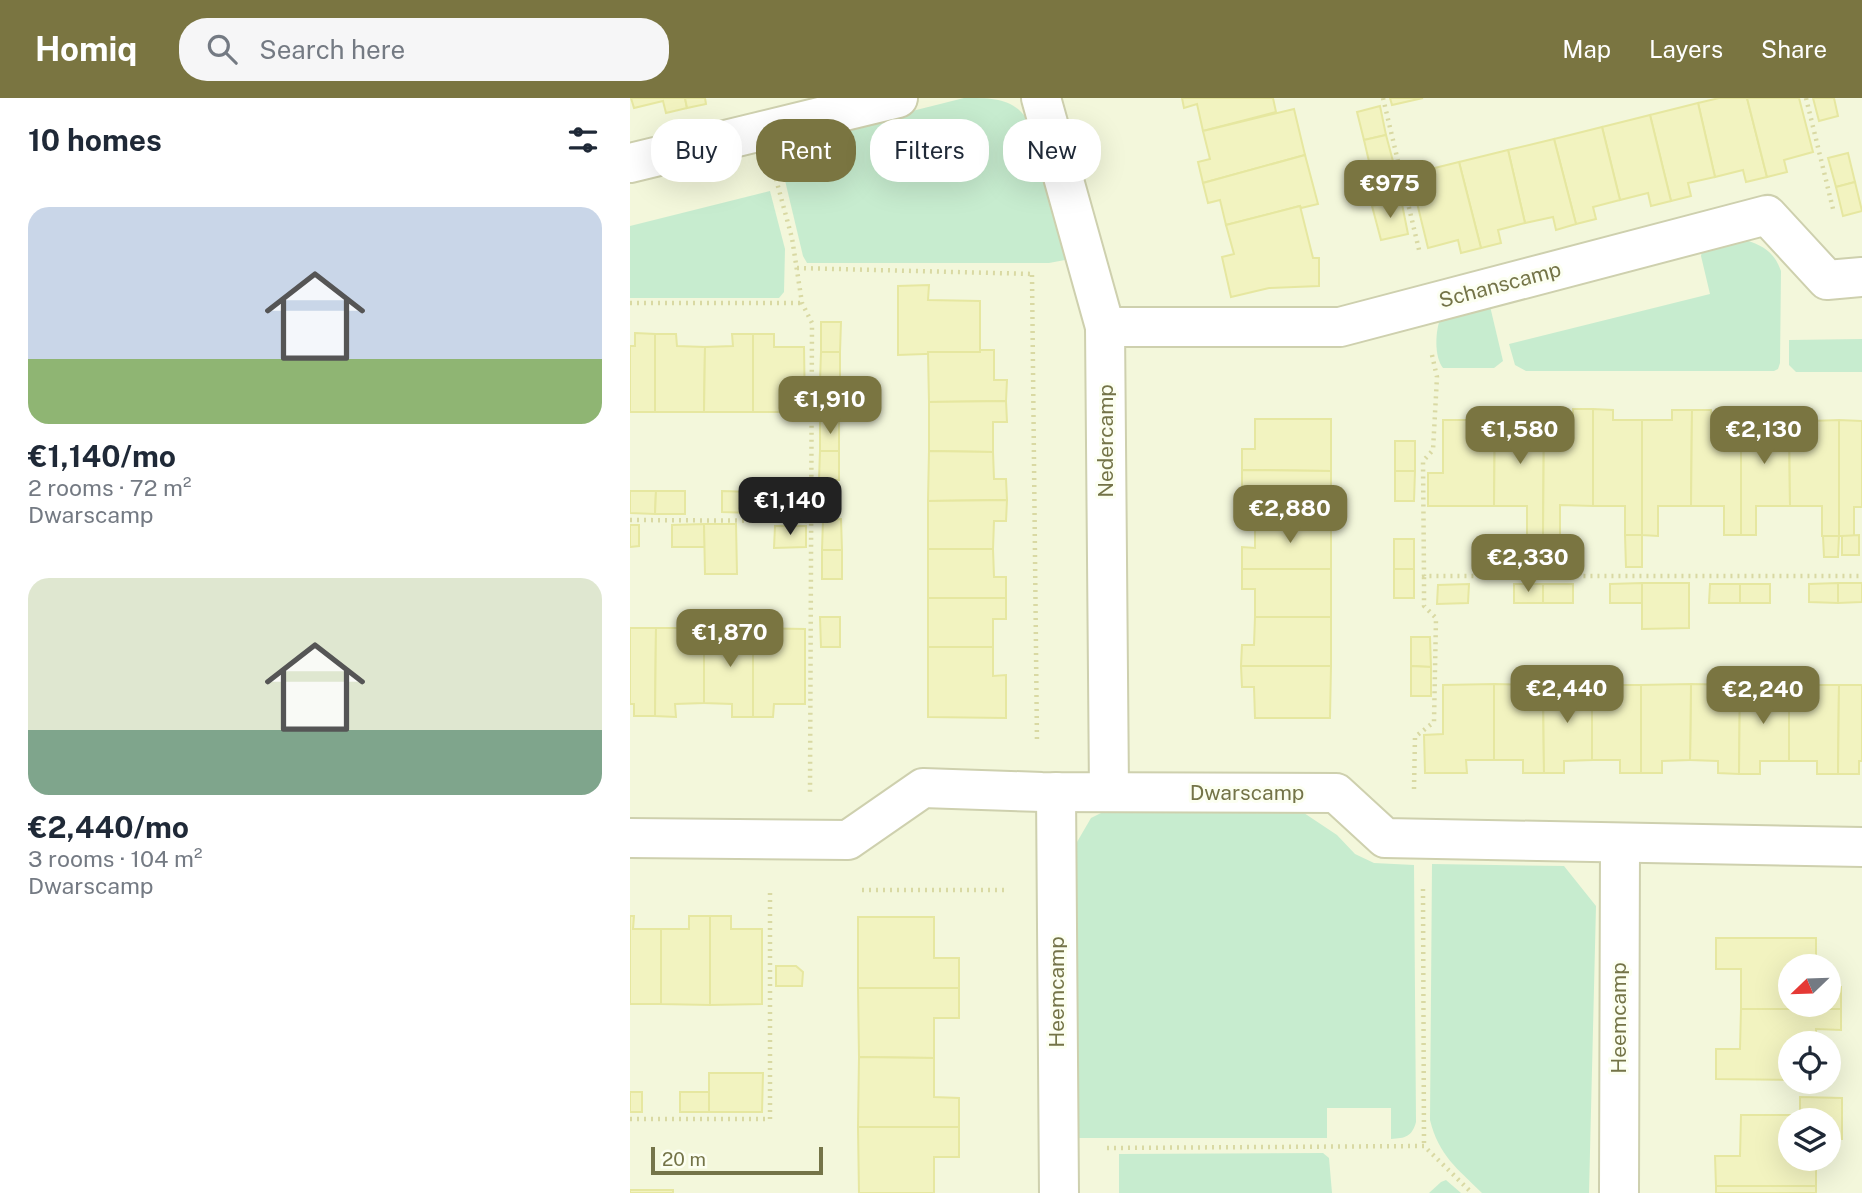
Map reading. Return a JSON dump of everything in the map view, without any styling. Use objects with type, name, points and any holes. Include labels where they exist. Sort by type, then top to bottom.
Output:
[{"type":"street","points":[[812,119],[898,98]]},
{"type":"street","name":"Nedercamp","points":[[1041,98],[1105,327],[1109,792]]},
{"type":"street","points":[[630,163],[756,133]]},
{"type":"street","name":"Schanscamp","points":[[1105,327],[1340,327],[1767,215],[1827,281],[1856,278]]},
{"type":"street","name":"Dwarscamp","points":[[630,838],[848,840],[923,788],[1049,792],[1336,793],[1385,838],[1862,846]]},
{"type":"street","name":"Heemcamp","points":[[1049,792],[1059,1193]]},
{"type":"street","name":"Heemcamp","points":[[1619,1193],[1620,844]]},
{"type":"path","points":[[1383,98],[1427,304],[1437,377],[1433,450],[1423,461],[1424,606],[1436,618],[1434,722],[1415,737],[1424,1146],[1472,1193]]},
{"type":"path","points":[[1806,98],[1856,278]]},
{"type":"path","points":[[777,182],[792,238],[802,303],[812,323],[810,839]]},
{"type":"path","points":[[797,268],[1032,275],[1086,262]]},
{"type":"path","points":[[1032,275],[1037,745],[1049,792]]},
{"type":"path","points":[[630,303],[802,303]]},
{"type":"path","points":[[630,520],[811,521]]},
{"type":"path","points":[[1423,576],[1862,576]]},
{"type":"path","points":[[630,1119],[770,1119],[770,839]]},
{"type":"path","points":[[1058,1148],[1424,1146]]},
{"type":"shaded area","points":[[630,98],[1862,98],[1862,1193],[630,1193]]},
{"type":"shaded area","points":[[964,98],[986,98],[1013,105],[1027,119],[1003,119],[1003,182],[1046,182],[1065,260],[1049,263],[807,263],[785,182],[856,182],[856,125],[870,122],[870,182],[989,182],[989,119],[880,119]]},
{"type":"shaded area","points":[[770,191],[785,249],[784,292],[779,298],[630,298],[630,226]]},
{"type":"shaded area","points":[[1741,239],[1766,249],[1775,258],[1781,271],[1778,369],[1526,371],[1515,365],[1509,344],[1710,294],[1702,251]]},
{"type":"shaded area","points":[[1489,302],[1503,361],[1494,368],[1443,368],[1436,343],[1441,317]]},
{"type":"shaded area","points":[[1862,339],[1862,372],[1796,372],[1789,365],[1789,340]]},
{"type":"shaded area","points":[[1107,810],[1304,813],[1337,835],[1355,854],[1374,863],[1414,865],[1416,1122],[1407,1136],[1391,1139],[1391,1108],[1327,1108],[1327,1138],[1076,1138],[1077,842],[1091,818]]},
{"type":"shaded area","points":[[1432,864],[1564,866],[1596,906],[1589,1193],[1482,1193],[1450,1161],[1438,1143],[1430,1120]]},
{"type":"shaded area","points":[[1323,1153],[1329,1158],[1332,1193],[1119,1193],[1119,1154]]},
{"type":"shaded area","points":[[1446,1180],[1461,1193],[1429,1193],[1441,1182]]},
{"type":"building","points":[[631,98],[685,98],[687,108],[666,113],[663,101],[634,108]]},
{"type":"building","points":[[685,98],[705,98],[706,104],[687,108]]},
{"type":"building","points":[[1182,98],[1273,98],[1276,112],[1203,131],[1197,104],[1184,108]]},
{"type":"building","points":[[1390,98],[1423,98],[1392,105]]},
{"type":"building","points":[[1719,98],[1747,98],[1767,177],[1746,182],[1743,170],[1715,177],[1698,103]]},
{"type":"building","points":[[1747,98],[1799,98],[1813,152],[1784,160],[1787,172],[1767,177]]},
{"type":"building","points":[[1813,98],[1834,98],[1838,116],[1819,121]]},
{"type":"building","points":[[1698,103],[1715,177],[1688,183],[1691,196],[1671,201],[1650,115]]},
{"type":"building","points":[[1380,106],[1386,135],[1364,140],[1357,112]]},
{"type":"building","points":[[1294,109],[1305,155],[1203,183],[1198,162],[1210,159],[1203,131]]},
{"type":"building","points":[[1650,115],[1671,201],[1651,206],[1648,193],[1620,200],[1602,127]]},
{"type":"building","points":[[1602,127],[1620,200],[1593,207],[1596,219],[1576,224],[1554,139]]},
{"type":"building","points":[[1386,135],[1394,165],[1371,170],[1364,140]]},
{"type":"building","points":[[1554,139],[1576,224],[1556,230],[1553,217],[1525,223],[1508,150]]},
{"type":"building","points":[[1508,150],[1525,223],[1498,230],[1501,243],[1481,248],[1459,162]]},
{"type":"building","points":[[1848,153],[1855,182],[1836,187],[1828,158]]},
{"type":"building","points":[[1305,155],[1318,204],[1226,225],[1220,200],[1208,203],[1203,183]]},
{"type":"building","points":[[1459,162],[1481,248],[1461,253],[1458,240],[1428,248],[1410,174]]},
{"type":"building","points":[[1855,182],[1862,211],[1843,216],[1836,187]]},
{"type":"building","points":[[1401,199],[1408,234],[1381,240],[1372,206]]},
{"type":"building","points":[[1300,206],[1313,258],[1319,258],[1319,286],[1269,288],[1231,297],[1222,257],[1234,254],[1226,225]]},
{"type":"building","points":[[929,285],[928,300],[980,301],[980,352],[898,355],[898,286]]},
{"type":"building","points":[[821,322],[841,322],[840,352],[821,352]]},
{"type":"building","points":[[635,333],[655,334],[655,412],[630,412],[630,346],[635,346]]},
{"type":"building","points":[[655,334],[676,334],[677,346],[705,347],[704,412],[655,412]]},
{"type":"building","points":[[732,334],[753,334],[753,412],[704,412],[705,347],[733,346]]},
{"type":"building","points":[[753,334],[774,334],[774,347],[804,347],[805,412],[753,412]]},
{"type":"building","points":[[994,350],[994,380],[1007,380],[1006,401],[929,402],[928,352]]},
{"type":"building","points":[[821,352],[840,352],[840,382],[820,382]]},
{"type":"building","points":[[1006,401],[1007,422],[993,422],[993,452],[929,451],[929,402]]},
{"type":"building","points":[[1475,409],[1495,409],[1494,506],[1428,506],[1428,473],[1443,473],[1443,420],[1475,420]]},
{"type":"building","points":[[1495,409],[1515,409],[1515,419],[1544,420],[1543,535],[1527,535],[1527,506],[1494,506]]},
{"type":"building","points":[[1573,409],[1593,409],[1593,506],[1560,505],[1560,535],[1543,535],[1544,420],[1573,420]]},
{"type":"building","points":[[1593,409],[1613,410],[1613,420],[1642,420],[1642,535],[1625,535],[1625,506],[1593,506]]},
{"type":"building","points":[[1672,410],[1692,410],[1691,506],[1658,506],[1658,536],[1642,535],[1642,420],[1672,420]]},
{"type":"building","points":[[1692,410],[1711,410],[1712,420],[1741,420],[1741,535],[1724,535],[1724,506],[1691,506]]},
{"type":"building","points":[[1770,410],[1789,410],[1790,506],[1756,506],[1756,535],[1741,535],[1741,420],[1770,420]]},
{"type":"building","points":[[1789,410],[1810,410],[1810,421],[1839,420],[1839,536],[1822,536],[1822,506],[1790,506]]},
{"type":"building","points":[[1255,419],[1331,419],[1331,471],[1242,470],[1242,449],[1255,449]]},
{"type":"building","points":[[820,420],[839,420],[839,451],[820,451]]},
{"type":"building","points":[[1839,420],[1862,421],[1862,507],[1854,507],[1854,536],[1839,536]]},
{"type":"building","points":[[1395,441],[1415,441],[1415,471],[1395,471]]},
{"type":"building","points":[[820,451],[839,451],[839,480],[819,480]]},
{"type":"building","points":[[929,451],[993,452],[994,479],[1006,479],[1007,500],[928,501]]},
{"type":"building","points":[[1242,470],[1331,471],[1331,519],[1255,519],[1254,491],[1242,491]]},
{"type":"building","points":[[1395,471],[1415,471],[1414,501],[1395,501]]},
{"type":"building","points":[[630,491],[656,491],[655,514],[630,513]]},
{"type":"building","points":[[656,491],[685,491],[685,514],[655,514]]},
{"type":"building","points":[[722,491],[753,492],[753,513],[722,512]]},
{"type":"building","points":[[753,492],[806,492],[805,514],[753,513]]},
{"type":"building","points":[[1007,500],[1006,521],[994,521],[993,549],[928,549],[928,501]]},
{"type":"building","points":[[841,519],[842,550],[822,550],[823,520]]},
{"type":"building","points":[[1255,519],[1331,519],[1331,569],[1242,569],[1242,547],[1255,548]]},
{"type":"building","points":[[704,524],[705,547],[672,547],[672,525]]},
{"type":"building","points":[[704,524],[736,524],[737,574],[705,574]]},
{"type":"building","points":[[630,525],[639,525],[639,546],[630,547]]},
{"type":"building","points":[[775,526],[806,526],[806,547],[774,548]]},
{"type":"building","points":[[1625,535],[1642,535],[1642,567],[1626,567]]},
{"type":"building","points":[[1859,535],[1859,555],[1842,555],[1842,536]]},
{"type":"building","points":[[1823,536],[1839,536],[1838,557],[1824,557]]},
{"type":"building","points":[[1394,539],[1414,539],[1414,569],[1394,569]]},
{"type":"building","points":[[928,549],[993,549],[994,577],[1006,577],[1006,598],[928,598]]},
{"type":"building","points":[[822,550],[842,550],[842,579],[822,579]]},
{"type":"building","points":[[1242,569],[1331,569],[1331,617],[1255,617],[1255,589],[1242,589]]},
{"type":"building","points":[[1394,569],[1414,569],[1414,598],[1394,598]]},
{"type":"building","points":[[1642,583],[1642,603],[1610,603],[1610,584]]},
{"type":"building","points":[[1642,583],[1689,583],[1689,628],[1642,629]]},
{"type":"building","points":[[1838,583],[1862,583],[1862,602],[1838,603]]},
{"type":"building","points":[[1838,583],[1838,603],[1809,602],[1809,584]]},
{"type":"building","points":[[1469,584],[1468,603],[1437,604],[1438,585]]},
{"type":"building","points":[[1514,584],[1543,584],[1543,603],[1514,603]]},
{"type":"building","points":[[1543,584],[1573,584],[1573,603],[1543,603]]},
{"type":"building","points":[[1710,584],[1740,584],[1740,603],[1709,603]]},
{"type":"building","points":[[1740,584],[1770,584],[1770,603],[1740,603]]},
{"type":"building","points":[[928,598],[1006,598],[1006,619],[993,619],[993,647],[928,647]]},
{"type":"building","points":[[820,617],[840,617],[840,647],[821,647]]},
{"type":"building","points":[[1255,617],[1331,617],[1331,666],[1241,666],[1242,645],[1254,645]]},
{"type":"building","points":[[630,628],[656,628],[655,716],[634,716],[634,704],[630,704]]},
{"type":"building","points":[[656,628],[704,628],[704,703],[675,704],[676,717],[655,716]]},
{"type":"building","points":[[704,628],[753,628],[753,717],[732,717],[732,704],[704,703]]},
{"type":"building","points":[[753,628],[805,629],[805,704],[774,704],[773,717],[753,717]]},
{"type":"building","points":[[1411,637],[1430,637],[1431,667],[1411,666]]},
{"type":"building","points":[[928,647],[993,647],[993,676],[1006,675],[1006,718],[928,717]]},
{"type":"building","points":[[1241,666],[1331,666],[1330,718],[1255,718],[1254,687],[1242,687]]},
{"type":"building","points":[[1411,666],[1431,667],[1431,696],[1411,696]]},
{"type":"building","points":[[1494,684],[1543,685],[1544,773],[1523,773],[1523,760],[1494,760]]},
{"type":"building","points":[[1494,684],[1494,760],[1466,760],[1467,773],[1425,773],[1424,735],[1443,734],[1443,685]]},
{"type":"building","points":[[1691,684],[1740,685],[1739,774],[1718,773],[1718,761],[1690,760]]},
{"type":"building","points":[[1691,684],[1690,760],[1662,761],[1662,773],[1641,773],[1641,685]]},
{"type":"building","points":[[1543,685],[1592,685],[1592,760],[1564,761],[1564,773],[1544,773]]},
{"type":"building","points":[[1592,685],[1641,685],[1641,773],[1620,773],[1620,760],[1592,760]]},
{"type":"building","points":[[1740,685],[1789,685],[1789,761],[1760,761],[1760,774],[1739,774]]},
{"type":"building","points":[[1789,685],[1839,685],[1838,774],[1817,774],[1817,761],[1789,761]]},
{"type":"building","points":[[1839,685],[1862,685],[1862,761],[1859,761],[1859,774],[1838,774]]},
{"type":"building","points":[[630,916],[634,916],[633,929],[661,929],[661,1004],[630,1004]]},
{"type":"building","points":[[689,916],[710,916],[710,1005],[661,1004],[661,929],[689,929]]},
{"type":"building","points":[[710,916],[731,916],[731,929],[762,929],[762,1004],[710,1005]]},
{"type":"building","points":[[858,917],[934,917],[934,958],[959,958],[959,988],[858,988]]},
{"type":"building","points":[[1716,938],[1816,938],[1816,954],[1778,954],[1778,1009],[1741,1009],[1741,969],[1716,969]]},
{"type":"building","points":[[776,966],[796,966],[803,972],[802,986],[776,986]]},
{"type":"building","points":[[858,988],[959,988],[959,1018],[934,1018],[934,1058],[859,1057]]},
{"type":"building","points":[[1741,1009],[1778,1009],[1778,1017],[1841,1017],[1841,1030],[1778,1031],[1778,1080],[1716,1079],[1716,1049],[1740,1049]]},
{"type":"building","points":[[859,1057],[934,1058],[934,1097],[959,1098],[959,1127],[858,1127]]},
{"type":"building","points":[[709,1073],[763,1073],[762,1112],[709,1112]]},
{"type":"building","points":[[630,1092],[642,1092],[642,1112],[630,1112]]},
{"type":"building","points":[[680,1092],[709,1092],[709,1112],[680,1112]]},
{"type":"building","points":[[1800,1097],[1842,1098],[1842,1139],[1841,1108],[1800,1108]]},
{"type":"building","points":[[1741,1115],[1778,1115],[1778,1171],[1816,1171],[1816,1186],[1716,1186],[1715,1156],[1740,1156]]},
{"type":"building","points":[[858,1127],[959,1127],[959,1157],[934,1157],[934,1193],[859,1193]]},
{"type":"building","points":[[1716,1186],[1816,1186],[1816,1193],[1716,1193]]},
{"type":"building","points":[[630,1190],[673,1190],[673,1193],[630,1193]]}]
